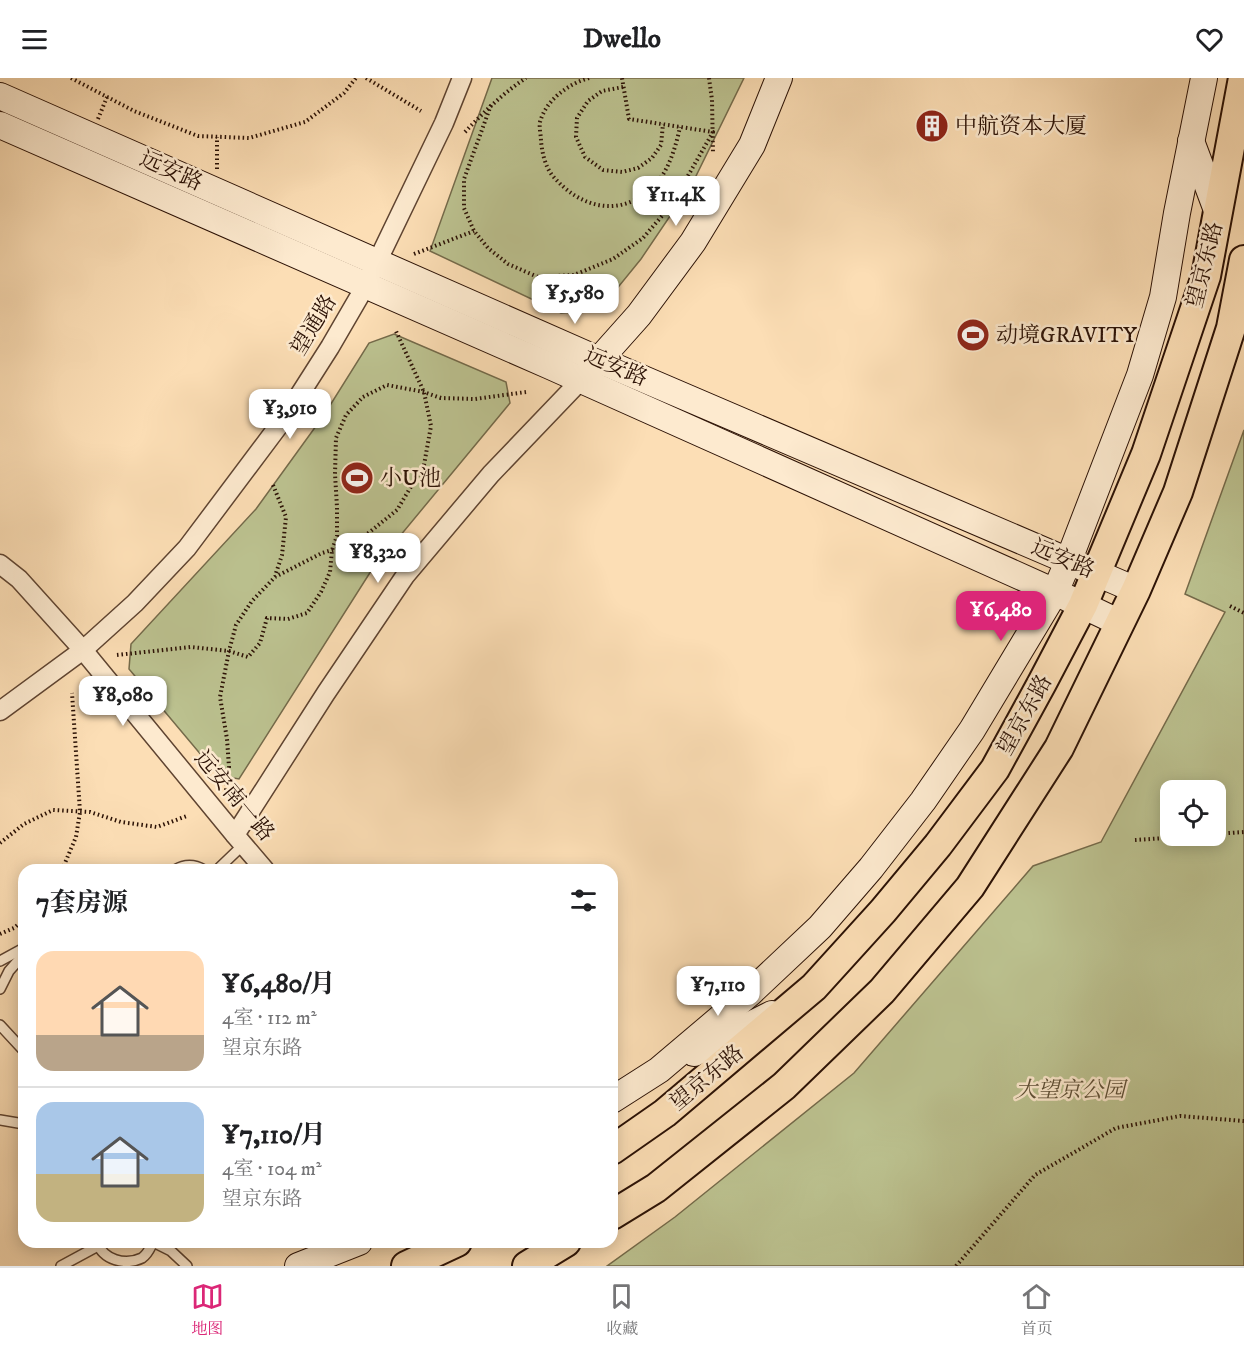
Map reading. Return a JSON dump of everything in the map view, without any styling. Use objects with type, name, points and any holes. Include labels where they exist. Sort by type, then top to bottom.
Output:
[{"type":"main road","name":"望京东路","points":[[618,1146],[665,1113],[814,987],[883,911],[938,845],[995,769],[1083,605],[1146,454],[1206,276],[1243,78]]},
{"type":"main road","name":"望京东路","points":[[618,1211],[656,1188],[784,1086],[882,991],[970,887],[1059,748],[1136,590],[1178,492],[1231,328],[1244,260]]},
{"type":"main road","points":[[406,1266],[444,1248]]},
{"type":"main road","points":[[527,1266],[556,1248]]},
{"type":"street","name":"望通路","points":[[0,711],[83,650],[135,603],[187,548],[286,416],[366,285],[444,123],[462,78]]},
{"type":"street","points":[[239,840],[326,693],[405,576],[491,474],[581,380],[639,315],[693,242],[752,145],[779,78]]},
{"type":"street","points":[[659,1070],[751,992],[820,927],[871,868],[923,801],[972,730],[1055,592],[1140,375],[1163,297],[1204,78]]},
{"type":"street","name":"远安路","points":[[0,96],[599,360],[1136,590]]},
{"type":"street","name":"远安路","points":[[0,125],[581,380],[1120,623]]},
{"type":"street","points":[[1191,141],[1218,213]]},
{"type":"street","name":"远安南一路","points":[[0,564],[19,579],[83,650],[260,864]]},
{"type":"street","points":[[618,1096],[659,1070],[796,1002]]},
{"type":"street","points":[[298,1266],[344,1248]]},
{"type":"lane","points":[[221,864],[239,840]]},
{"type":"lane","points":[[0,961],[18,951]]},
{"type":"lane","points":[[0,989],[9,971],[18,961]]},
{"type":"lane","points":[[0,1025],[18,1044]]},
{"type":"lane","points":[[0,1120],[18,1123]]},
{"type":"lane","points":[[61,1266],[90,1248]]},
{"type":"lane","points":[[100,1248],[112,1260],[122,1263],[141,1258],[150,1248]]},
{"type":"lane","points":[[165,1248],[187,1266]]},
{"type":"path","points":[[71,78],[134,111],[198,136],[249,138],[305,122],[344,93],[356,78]]},
{"type":"path","points":[[366,78],[421,111]]},
{"type":"path","points":[[465,132],[490,105],[526,78]]},
{"type":"path","points":[[589,78],[564,89],[548,106],[540,123],[542,152],[551,174],[569,191],[594,206],[617,206],[639,198],[656,184],[668,165],[680,126]]},
{"type":"path","points":[[622,78],[629,118],[713,132]]},
{"type":"path","points":[[709,78],[712,100],[713,153]]},
{"type":"path","points":[[623,87],[602,91],[588,102],[577,118],[576,137],[585,157],[603,170],[622,172],[638,168],[652,158],[661,145],[663,124]]},
{"type":"path","points":[[98,120],[107,97]]},
{"type":"path","points":[[490,105],[464,179],[465,208],[474,231],[488,248],[508,264],[538,277],[574,275],[613,259],[643,238],[668,209],[713,132]]},
{"type":"path","points":[[217,171],[218,137]]},
{"type":"path","points":[[414,254],[474,231]]},
{"type":"path","points":[[226,790],[227,739],[220,697],[236,625],[252,601],[275,577],[322,553],[356,543],[397,510],[424,465],[431,426],[424,392],[395,329]]},
{"type":"path","points":[[117,655],[191,647],[229,651],[248,657],[260,643],[267,618],[288,619],[307,613],[321,592],[330,572],[332,550],[337,536],[336,438],[346,415],[363,397],[387,385],[424,392],[441,398],[475,399],[526,392]]},
{"type":"path","points":[[273,485],[286,517],[282,555],[275,577]]},
{"type":"path","points":[[1230,606],[1244,614]]},
{"type":"path","points":[[65,864],[76,837],[80,812],[72,693]]},
{"type":"path","points":[[0,843],[24,824],[53,810],[90,812],[121,822],[158,827],[187,816]]},
{"type":"path","points":[[1226,833],[1244,832]]},
{"type":"path","points":[[1135,840],[1160,838]]},
{"type":"path","points":[[0,934],[18,925]]},
{"type":"path","points":[[956,1266],[1035,1175],[1116,1128],[1180,1116],[1244,1121]]},
{"type":"green space","points":[[492,78],[744,78],[693,182],[641,259],[615,291],[588,311],[561,313],[430,251]]},
{"type":"green space","points":[[394,334],[506,382],[510,403],[371,571],[239,779],[218,775],[129,669],[131,644],[256,509],[324,415],[369,343]]},
{"type":"green space","name":"大望京公园","points":[[1244,430],[1244,1266],[607,1266],[675,1217],[854,1073],[1033,866],[1101,842],[1225,612],[1185,594]]},
{"type":"place","name":"中航资本大厦","points":[[932,126]]},
{"type":"place","name":"动境GRAVITY","points":[[973,335]]},
{"type":"place","name":"小U池","points":[[357,478]]}]
